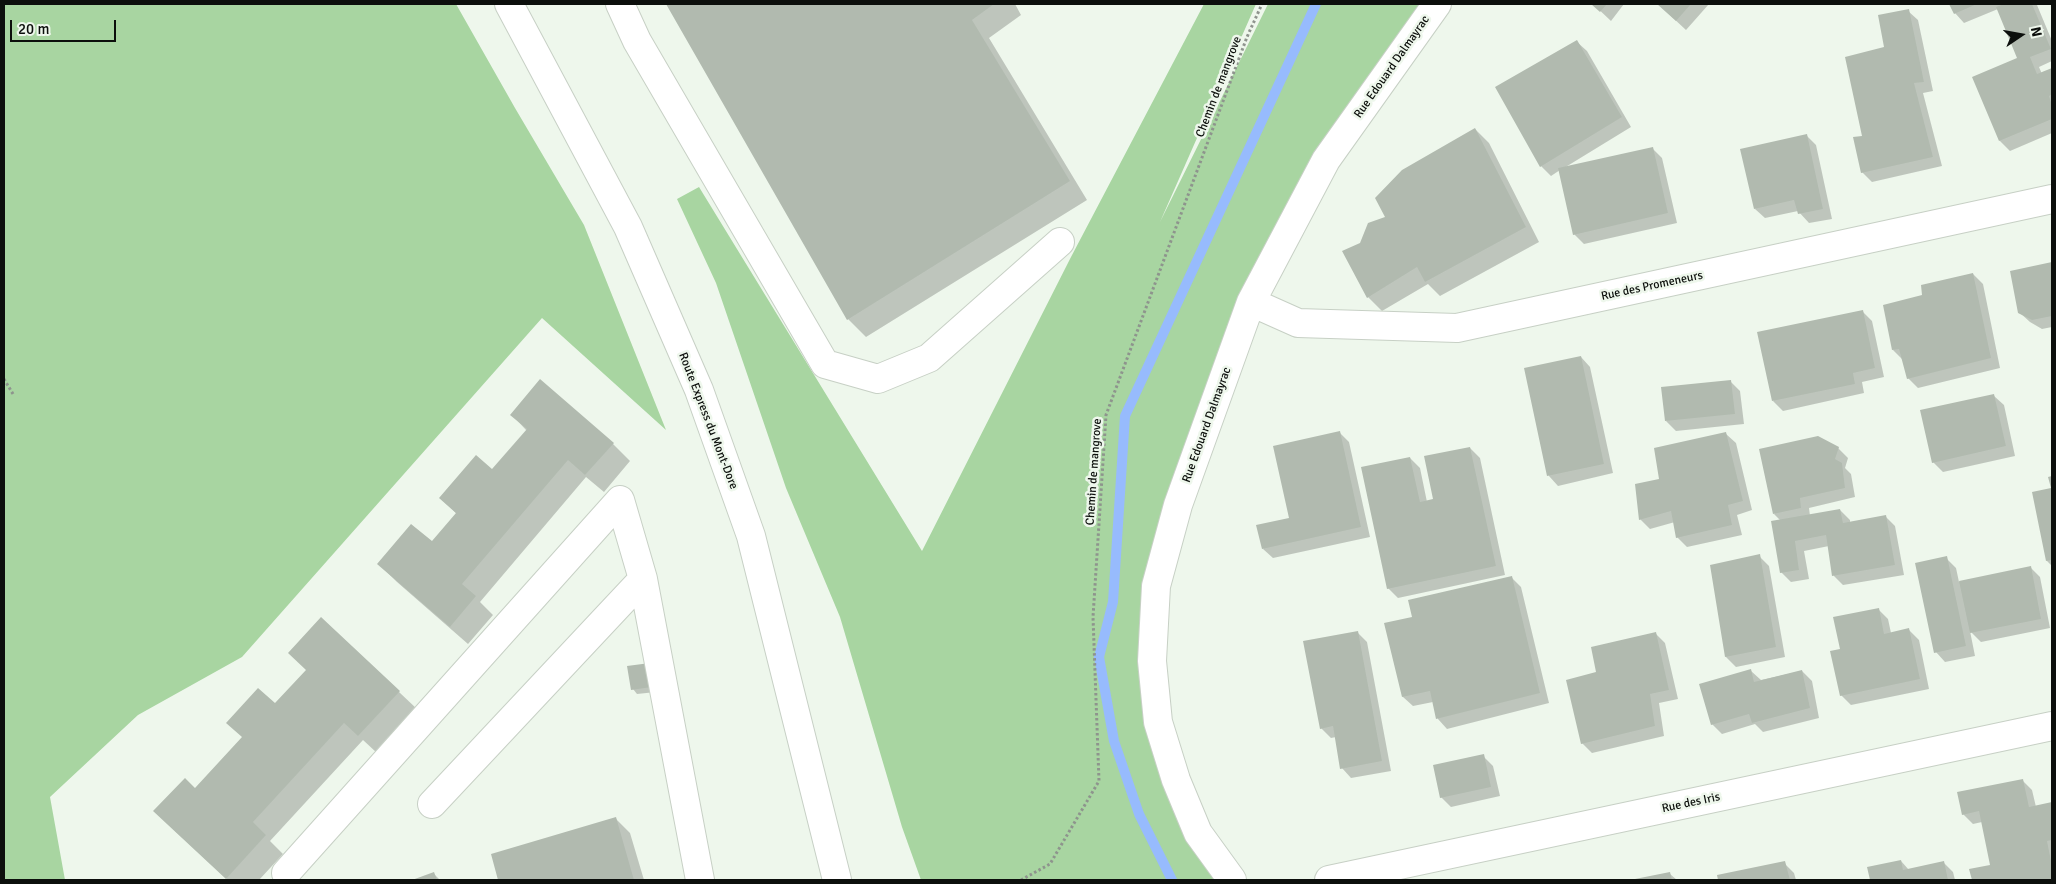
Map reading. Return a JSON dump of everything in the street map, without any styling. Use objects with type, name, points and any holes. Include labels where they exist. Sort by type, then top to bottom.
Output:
[{"type":"street","name":"Route Express du Mont-Dore","points":[[510,4],[628,227],[699,390],[751,536],[835,873]]},
{"type":"street","points":[[620,4],[637,41],[825,364],[878,379],[929,358],[1060,242]]},
{"type":"street","name":"Rue Edouard Dalmayrac","points":[[1232,880],[1198,833],[1176,780],[1158,722],[1152,661],[1158,577],[1178,505],[1251,302],[1326,160],[1437,4]]},
{"type":"street","name":"Rue des Promeneurs","points":[[1251,302],[1298,323],[1457,328],[2052,200]]},
{"type":"street","points":[[286,873],[620,500],[642,579],[700,880]]},
{"type":"street","points":[[432,804],[642,579]]},
{"type":"street","name":"Rue des Iris","points":[[1330,880],[2052,726]]},
{"type":"path","name":"Chemin de mangrove","points":[[1021,880],[1050,864],[1100,781],[1093,617],[1106,416],[1247,37],[1262,4]]},
{"type":"path","points":[[4,379],[13,394]]},
{"type":"green space","points":[[4,4],[456,4],[584,225],[666,430],[542,318],[242,657],[138,715],[50,797],[65,880],[4,880]]},
{"type":"green space","points":[[1204,4],[1256,4],[1160,222],[1268,4],[1437,4],[1251,302],[1156,586],[1158,722],[1232,880],[921,880],[902,827],[840,617],[786,488],[716,283],[677,199],[699,187],[922,551],[1071,257]]},
{"type":"building","points":[[666,4],[994,4],[972,20],[1070,181],[847,320]]},
{"type":"building","points":[[1591,4],[1607,4],[1600,12]]},
{"type":"building","points":[[1657,4],[1691,4],[1676,21]]},
{"type":"building","points":[[1949,4],[1977,4],[1954,14]]},
{"type":"building","points":[[2004,4],[2032,4],[2051,49],[2030,57],[2037,74],[2052,68],[2052,94],[2049,96],[2052,105],[2052,119],[1999,141],[1972,77],[2017,58],[1996,7]]},
{"type":"building","points":[[1909,9],[1924,82],[1914,83],[1933,157],[1861,173],[1853,137],[1862,136],[1845,57],[1884,47],[1878,15]]},
{"type":"building","points":[[1577,40],[1622,117],[1540,167],[1495,87]]},
{"type":"building","points":[[1475,128],[1526,227],[1425,282],[1417,267],[1367,298],[1342,251],[1360,243],[1368,223],[1385,217],[1375,198],[1402,170]]},
{"type":"building","points":[[1807,134],[1823,209],[1798,214],[1794,200],[1754,209],[1740,149]]},
{"type":"building","points":[[1653,147],[1668,213],[1573,235],[1558,168]]},
{"type":"building","points":[[2052,262],[2052,316],[2032,320],[2018,313],[2010,271]]},
{"type":"building","points":[[1973,273],[1991,358],[1907,379],[1899,349],[1892,350],[1883,305],[1922,295],[1921,285]]},
{"type":"building","points":[[1863,310],[1875,368],[1853,373],[1855,384],[1772,401],[1757,332]]},
{"type":"building","points":[[1581,356],[1604,464],[1547,476],[1524,368]]},
{"type":"building","points":[[540,379],[614,443],[585,475],[568,460],[462,584],[476,596],[450,627],[377,564],[411,524],[432,541],[456,513],[439,498],[476,455],[492,469],[527,429],[510,415]]},
{"type":"building","points":[[1731,380],[1735,414],[1665,421],[1661,387]]},
{"type":"building","points":[[1994,394],[2006,446],[1932,463],[1920,410]]},
{"type":"building","points":[[1340,431],[1361,527],[1262,549],[1256,525],[1289,518],[1273,446]]},
{"type":"building","points":[[1726,432],[1743,501],[1728,505],[1732,525],[1676,538],[1671,511],[1639,520],[1635,484],[1659,479],[1654,448]]},
{"type":"building","points":[[1818,436],[1839,447],[1835,459],[1842,463],[1845,488],[1800,498],[1801,508],[1773,514],[1759,449]]},
{"type":"building","points":[[1470,447],[1496,566],[1387,589],[1361,467],[1410,457],[1420,502],[1433,499],[1424,456]]},
{"type":"building","points":[[2052,476],[2052,560],[2046,561],[2032,492],[2051,488],[2048,477]]},
{"type":"building","points":[[1840,509],[1843,523],[1886,515],[1895,565],[1832,576],[1826,535],[1795,541],[1799,570],[1780,573],[1771,521]]},
{"type":"building","points":[[1760,554],[1776,647],[1725,657],[1710,565]]},
{"type":"building","points":[[1947,556],[1966,646],[1934,653],[1915,563]]},
{"type":"building","points":[[2031,566],[2041,619],[1970,633],[1959,581]]},
{"type":"building","points":[[1512,576],[1540,693],[1436,719],[1430,691],[1402,697],[1384,623],[1412,617],[1408,600]]},
{"type":"building","points":[[1879,608],[1884,634],[1909,628],[1920,679],[1840,696],[1830,651],[1840,649],[1833,617]]},
{"type":"building","points":[[321,617],[400,691],[358,736],[344,723],[253,822],[266,835],[226,879],[153,811],[185,778],[195,788],[242,737],[226,723],[258,688],[275,703],[306,670],[288,653]]},
{"type":"building","points":[[1358,631],[1382,761],[1340,769],[1333,726],[1320,729],[1303,641]]},
{"type":"building","points":[[1656,632],[1669,690],[1650,694],[1655,726],[1581,744],[1566,680],[1596,672],[1591,647]]},
{"type":"building","points":[[650,663],[652,687],[631,690],[627,666]]},
{"type":"building","points":[[1751,669],[1754,682],[1802,670],[1810,708],[1752,723],[1749,714],[1711,725],[1699,684]]},
{"type":"building","points":[[1484,754],[1491,787],[1440,798],[1433,765]]},
{"type":"building","points":[[2023,779],[2029,807],[2052,802],[2052,840],[2047,841],[2052,866],[2052,880],[1972,880],[1969,869],[1990,865],[1979,811],[1962,815],[1957,792]]},
{"type":"building","points":[[616,817],[634,880],[498,880],[491,854]]},
{"type":"building","points":[[1901,860],[1903,870],[1944,861],[1948,880],[1870,880],[1867,867]]},
{"type":"building","points":[[1785,861],[1790,880],[1718,880],[1717,875]]},
{"type":"building","points":[[434,872],[437,880],[412,880]]},
{"type":"building","points":[[1670,872],[1672,880],[1635,880],[1635,879]]},
{"type":"waterway","points":[[1172,880],[1139,814],[1114,741],[1099,657],[1113,602],[1125,416],[1316,4]]}]
